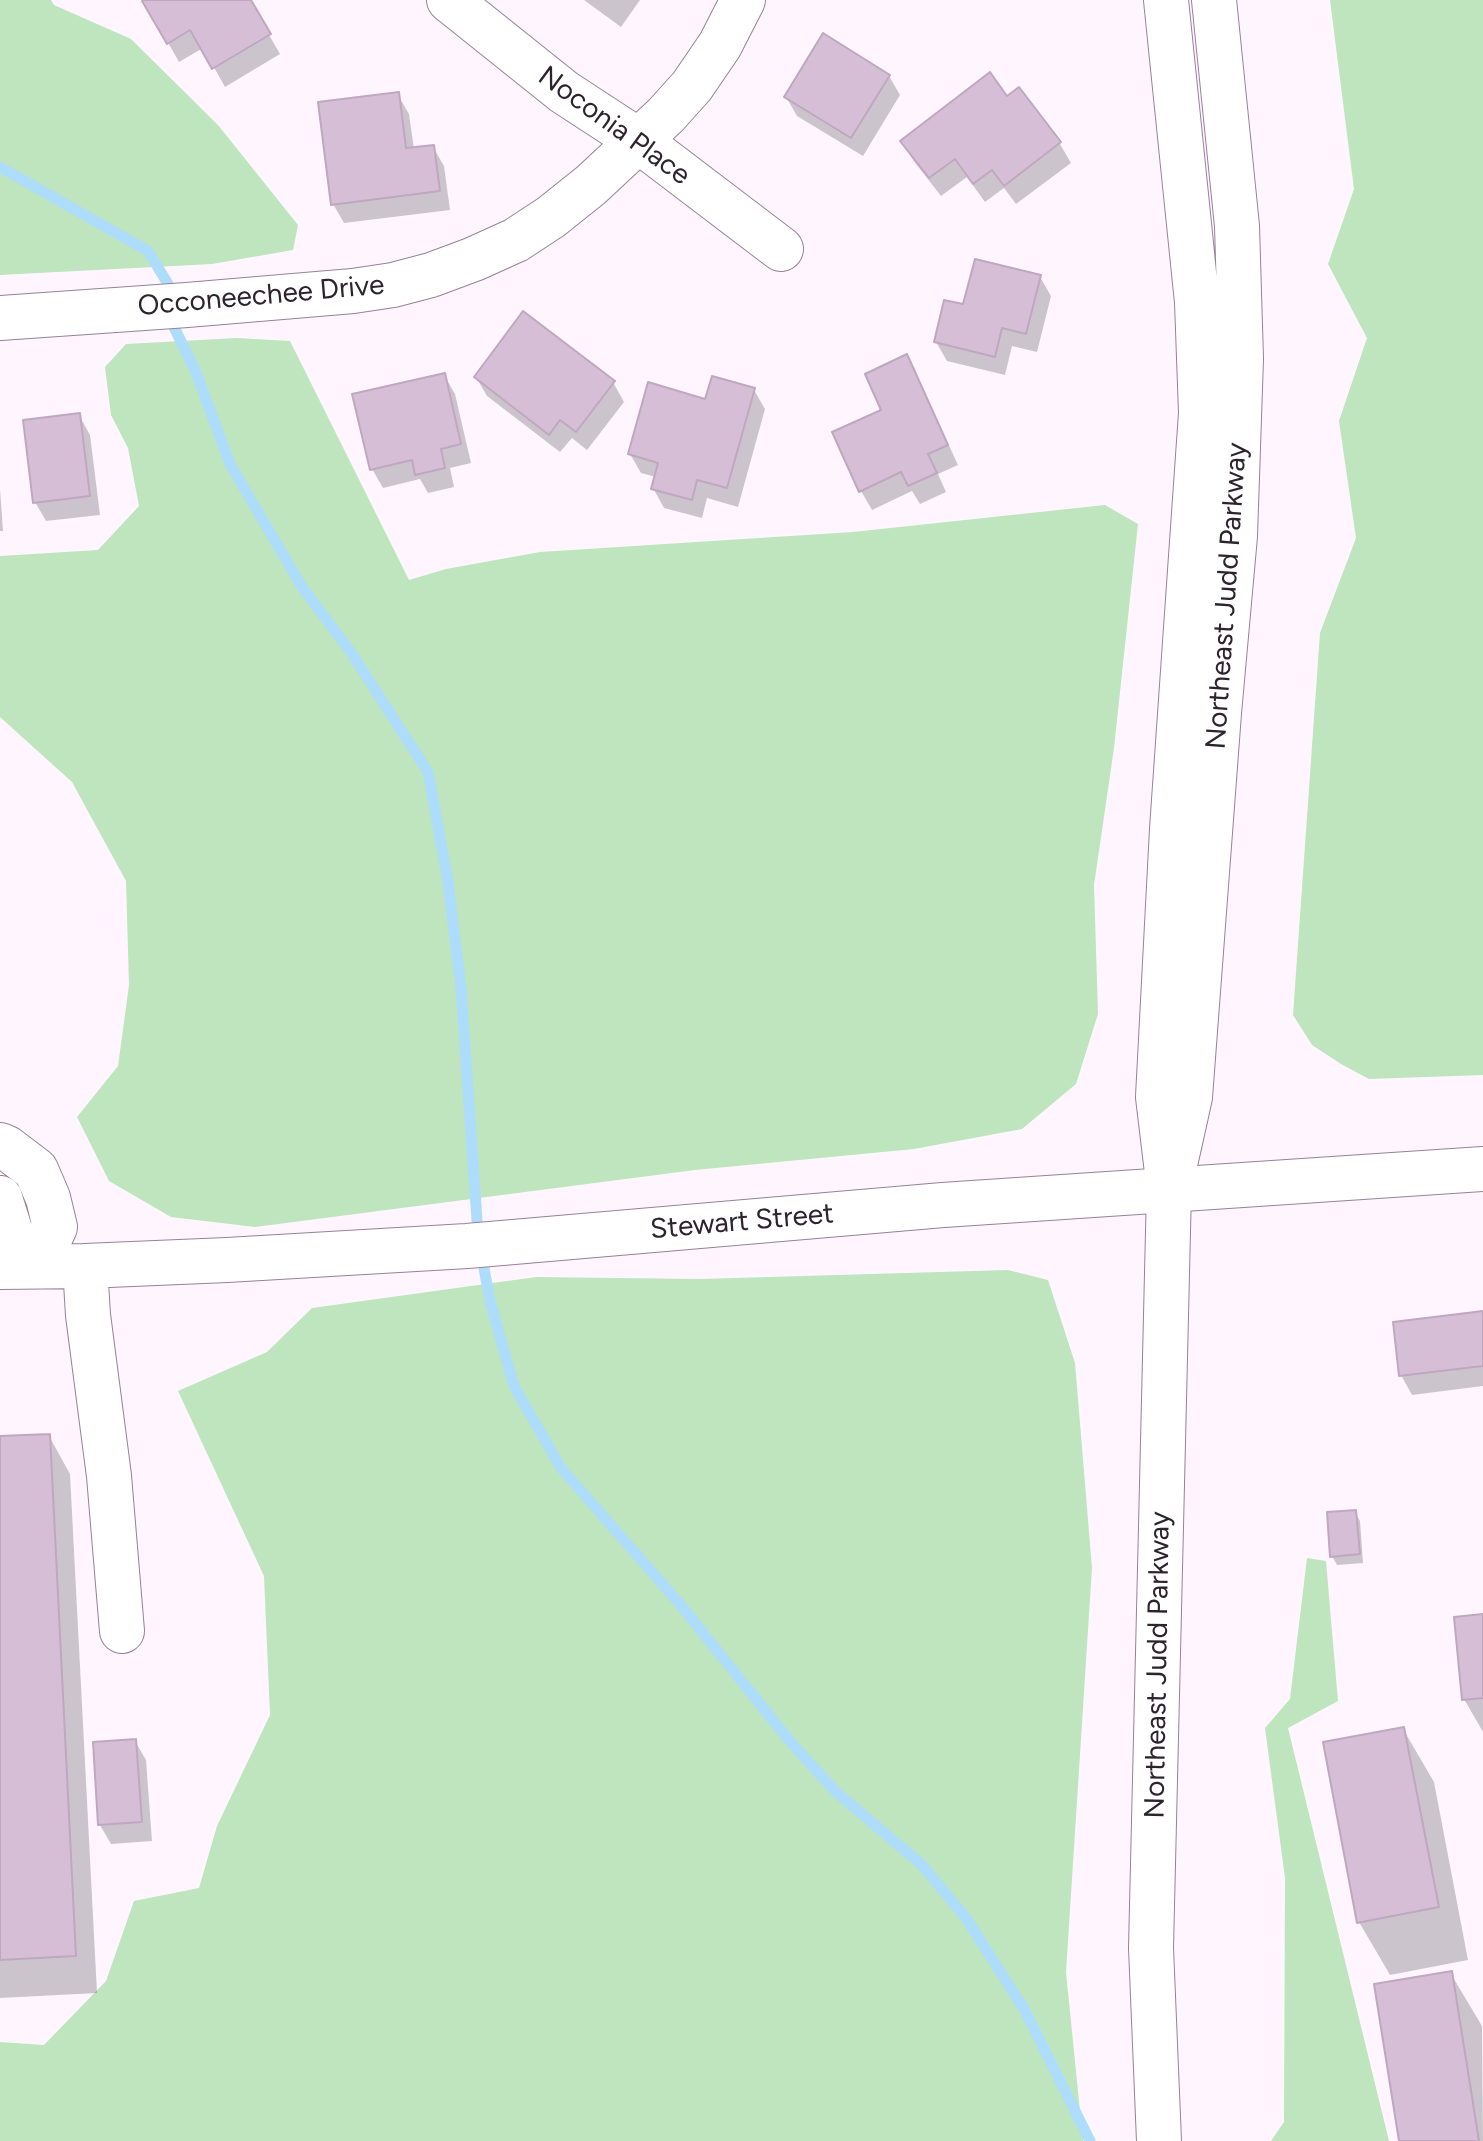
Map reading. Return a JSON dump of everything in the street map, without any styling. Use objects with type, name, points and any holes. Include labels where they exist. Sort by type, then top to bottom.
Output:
[{"type":"main road","name":"Noconia Place","points":[[449,0],[564,92],[639,141],[781,249]]},
{"type":"main road","name":"Occoneechee Drive","points":[[0,318],[353,291],[431,275],[474,259],[516,240],[551,217],[639,141],[692,86],[720,45],[743,0]]},
{"type":"main road","name":"Northeast Judd Parkway","points":[[1159,2141],[1151,1948],[1169,1189],[1158,1097],[1172,829],[1201,413],[1197,302],[1166,0]]},
{"type":"main road","name":"Northeast Judd Parkway","points":[[1169,1189],[1190,1097],[1235,536],[1241,359],[1238,241],[1214,0]]},
{"type":"main road","points":[[0,1145],[36,1170],[48,1198],[55,1227],[19,1266]]},
{"type":"main road","name":"Stewart Street","points":[[19,1266],[227,1260],[467,1246],[943,1205],[1483,1169]]},
{"type":"main road","points":[[0,1198],[19,1266]]},
{"type":"main road","points":[[85,1266],[88,1315],[109,1476],[122,1631]]},
{"type":"green space","points":[[0,0],[51,0],[54,5],[131,39],[218,125],[298,225],[293,250],[212,264],[0,275]]},
{"type":"green space","points":[[1330,0],[1483,0],[1483,1075],[1369,1079],[1312,1045],[1293,1015],[1320,633],[1356,538],[1339,421],[1367,338],[1328,264],[1354,189]]},
{"type":"green space","points":[[237,338],[290,341],[409,580],[446,569],[540,552],[853,532],[1105,505],[1138,524],[1114,748],[1094,885],[1098,1014],[1076,1084],[1022,1129],[914,1149],[695,1170],[255,1227],[171,1217],[109,1181],[77,1117],[118,1066],[129,985],[126,881],[72,782],[0,717],[0,556],[98,550],[139,506],[128,448],[111,415],[105,367],[126,344]]},
{"type":"green space","points":[[1008,1270],[1048,1280],[1075,1363],[1092,1568],[1066,1972],[1083,2141],[0,2141],[0,2042],[44,2045],[106,1981],[134,1901],[199,1888],[217,1826],[270,1715],[264,1576],[178,1391],[267,1352],[312,1308],[536,1277],[700,1279]]},
{"type":"green space","points":[[1307,1558],[1326,1561],[1338,1701],[1288,1728],[1389,2141],[1271,2141],[1284,2122],[1285,1878],[1265,1728],[1290,1699]]},
{"type":"building","points":[[144,0],[251,0],[271,34],[212,69],[190,30],[167,44]]},
{"type":"building","points":[[823,33],[890,75],[851,138],[784,97]]},
{"type":"building","points":[[990,72],[1007,96],[1019,87],[1061,142],[1004,186],[992,170],[973,184],[955,159],[929,178],[900,141]]},
{"type":"building","points":[[399,92],[406,148],[434,145],[440,191],[331,205],[318,102]]},
{"type":"building","points":[[975,259],[1041,275],[1026,334],[1002,328],[995,357],[934,342],[944,300],[963,304]]},
{"type":"building","points":[[523,311],[615,381],[576,432],[560,420],[549,435],[474,377]]},
{"type":"building","points":[[907,354],[948,445],[928,454],[937,473],[908,486],[901,472],[859,492],[832,432],[881,410],[865,374]]},
{"type":"building","points":[[445,373],[461,444],[441,449],[445,468],[415,475],[412,460],[370,470],[352,394]]},
{"type":"building","points":[[712,376],[755,388],[727,488],[697,480],[692,500],[651,489],[658,463],[628,454],[648,382],[705,399]]},
{"type":"building","points":[[80,413],[90,496],[33,503],[23,420]]},
{"type":"building","points":[[1483,1311],[1483,1366],[1399,1376],[1393,1322]]},
{"type":"building","points":[[50,1434],[76,1956],[0,1960],[0,1436]]},
{"type":"building","points":[[1356,1510],[1360,1554],[1330,1557],[1327,1512]]},
{"type":"building","points":[[1483,1614],[1483,1698],[1462,1700],[1454,1617]]},
{"type":"building","points":[[1404,1727],[1439,1907],[1357,1923],[1323,1742]]},
{"type":"building","points":[[136,1739],[142,1822],[98,1825],[93,1742]]},
{"type":"building","points":[[1452,1971],[1479,2141],[1399,2141],[1374,1984]]},
{"type":"waterway","points":[[0,167],[148,251],[168,284]]},
{"type":"waterway","points":[[171,321],[195,370],[230,464],[302,587],[350,651],[428,772],[448,882],[461,988],[478,1235]]},
{"type":"waterway","points":[[481,1252],[490,1301],[514,1386],[561,1468],[679,1603],[788,1739],[835,1791],[922,1865],[966,1918],[1024,2009],[1090,2141]]}]
